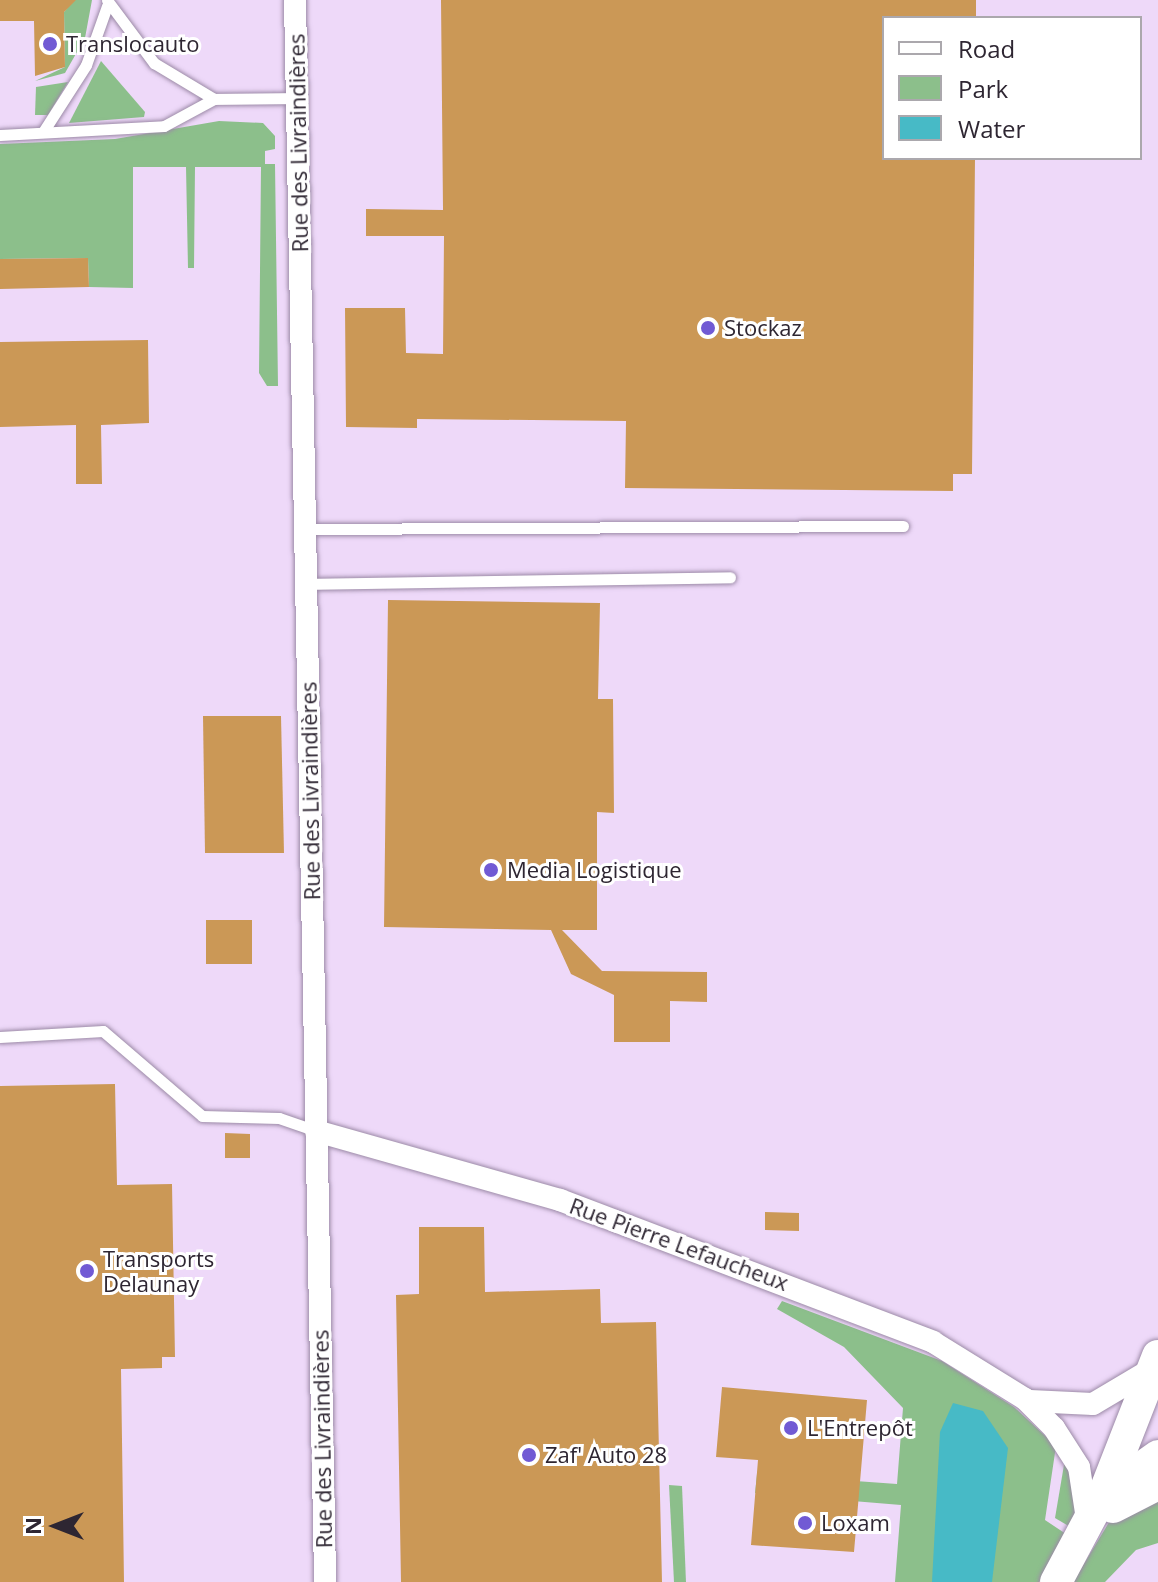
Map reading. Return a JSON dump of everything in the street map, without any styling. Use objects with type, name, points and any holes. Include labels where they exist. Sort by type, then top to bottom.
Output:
[{"type":"main road","points":[[1056,1582],[1094,1508],[1156,1361]]},
{"type":"main road","points":[[1094,1508],[1158,1456]]},
{"type":"main road","points":[[1056,1582],[1104,1515],[1158,1484]]},
{"type":"street","name":"Rue des Livraindières","points":[[295,0],[325,1582]]},
{"type":"street","name":"Rue Pierre Lefaucheux","points":[[316,1131],[560,1200],[864,1313],[961,1357],[1025,1399]]},
{"type":"street","points":[[1025,1399],[1086,1406],[1129,1388],[1156,1361]]},
{"type":"street","points":[[1025,1399],[1072,1451],[1094,1508]]},
{"type":"lane","points":[[107,3],[154,63],[214,99]]},
{"type":"lane","points":[[43,132],[75,87],[107,3]]},
{"type":"lane","points":[[2,135],[164,126],[214,99],[297,98]]},
{"type":"lane","points":[[305,529],[903,526]]},
{"type":"lane","points":[[306,584],[730,577]]},
{"type":"lane","points":[[0,1037],[103,1031],[202,1116],[273,1117],[316,1131]]},
{"type":"green space","points":[[74,0],[92,0],[85,38],[65,73],[35,81],[65,67],[64,12]]},
{"type":"green space","points":[[101,61],[145,112],[144,117],[69,123]]},
{"type":"green space","points":[[68,82],[48,115],[35,115],[36,87]]},
{"type":"green space","points":[[219,121],[263,123],[275,136],[275,149],[265,151],[265,164],[275,164],[278,386],[267,386],[259,373],[261,167],[195,167],[194,268],[188,268],[186,167],[133,167],[133,288],[89,287],[88,258],[0,259],[0,144],[115,139]]},
{"type":"green space","points":[[782,1301],[942,1361],[1014,1407],[1056,1446],[1045,1520],[1069,1536],[1039,1582],[895,1582],[901,1505],[755,1493],[757,1474],[897,1484],[903,1408],[844,1347],[777,1309]]},
{"type":"green space","points":[[1065,1459],[1078,1501],[1072,1528],[1055,1518]]},
{"type":"green space","points":[[669,1485],[682,1486],[686,1582],[674,1582]]},
{"type":"green space","points":[[1158,1495],[1158,1543],[1136,1550],[1105,1582],[1073,1582],[1111,1519]]},
{"type":"water","points":[[953,1403],[983,1411],[1008,1448],[992,1582],[932,1582],[940,1432]]},
{"type":"building","name":"Translocauto","points":[[0,0],[76,0],[64,12],[65,67],[35,76],[34,21],[0,21]]},
{"type":"building","name":"Stockaz","points":[[441,0],[976,0],[976,16],[882,16],[882,160],[975,160],[972,474],[953,474],[953,491],[625,488],[626,421],[417,419],[417,428],[346,427],[345,308],[405,308],[406,353],[443,354],[444,236],[366,236],[366,209],[443,210]]},
{"type":"building","points":[[88,258],[89,287],[0,289],[0,259]]},
{"type":"building","points":[[148,340],[149,423],[101,425],[102,484],[76,484],[76,425],[0,427],[0,342]]},
{"type":"building","name":"Media Logistique","points":[[388,600],[600,603],[598,699],[613,699],[614,813],[597,812],[597,930],[562,930],[602,971],[707,972],[707,1002],[670,1001],[670,1042],[614,1042],[614,995],[571,974],[551,930],[384,927]]},
{"type":"building","points":[[203,716],[281,716],[284,853],[205,853]]},
{"type":"building","points":[[206,920],[252,920],[252,964],[206,964]]},
{"type":"building","name":"Transports Delaunay","points":[[115,1084],[117,1185],[172,1184],[175,1357],[162,1357],[162,1368],[121,1369],[124,1582],[0,1582],[0,1086]]},
{"type":"building","points":[[225,1133],[250,1134],[250,1158],[225,1158]]},
{"type":"building","points":[[765,1212],[799,1213],[799,1231],[765,1230]]},
{"type":"building","name":"Zaf' Auto 28","points":[[419,1227],[484,1227],[485,1292],[600,1289],[601,1323],[656,1322],[662,1582],[401,1582],[396,1295],[419,1294]]},
{"type":"building","points":[[722,1387],[867,1400],[854,1552],[751,1545],[758,1460],[716,1457]]},
{"type":"place","name":"Translocauto","points":[[50,44]]},
{"type":"place","name":"Stockaz","points":[[708,328]]},
{"type":"place","name":"Media Logistique","points":[[491,870]]},
{"type":"place","name":"Transports Delaunay","points":[[87,1271]]},
{"type":"place","name":"L'Entrepôt","points":[[791,1428]]},
{"type":"place","name":"Zaf' Auto 28","points":[[529,1455]]},
{"type":"place","name":"Loxam","points":[[805,1523]]}]
